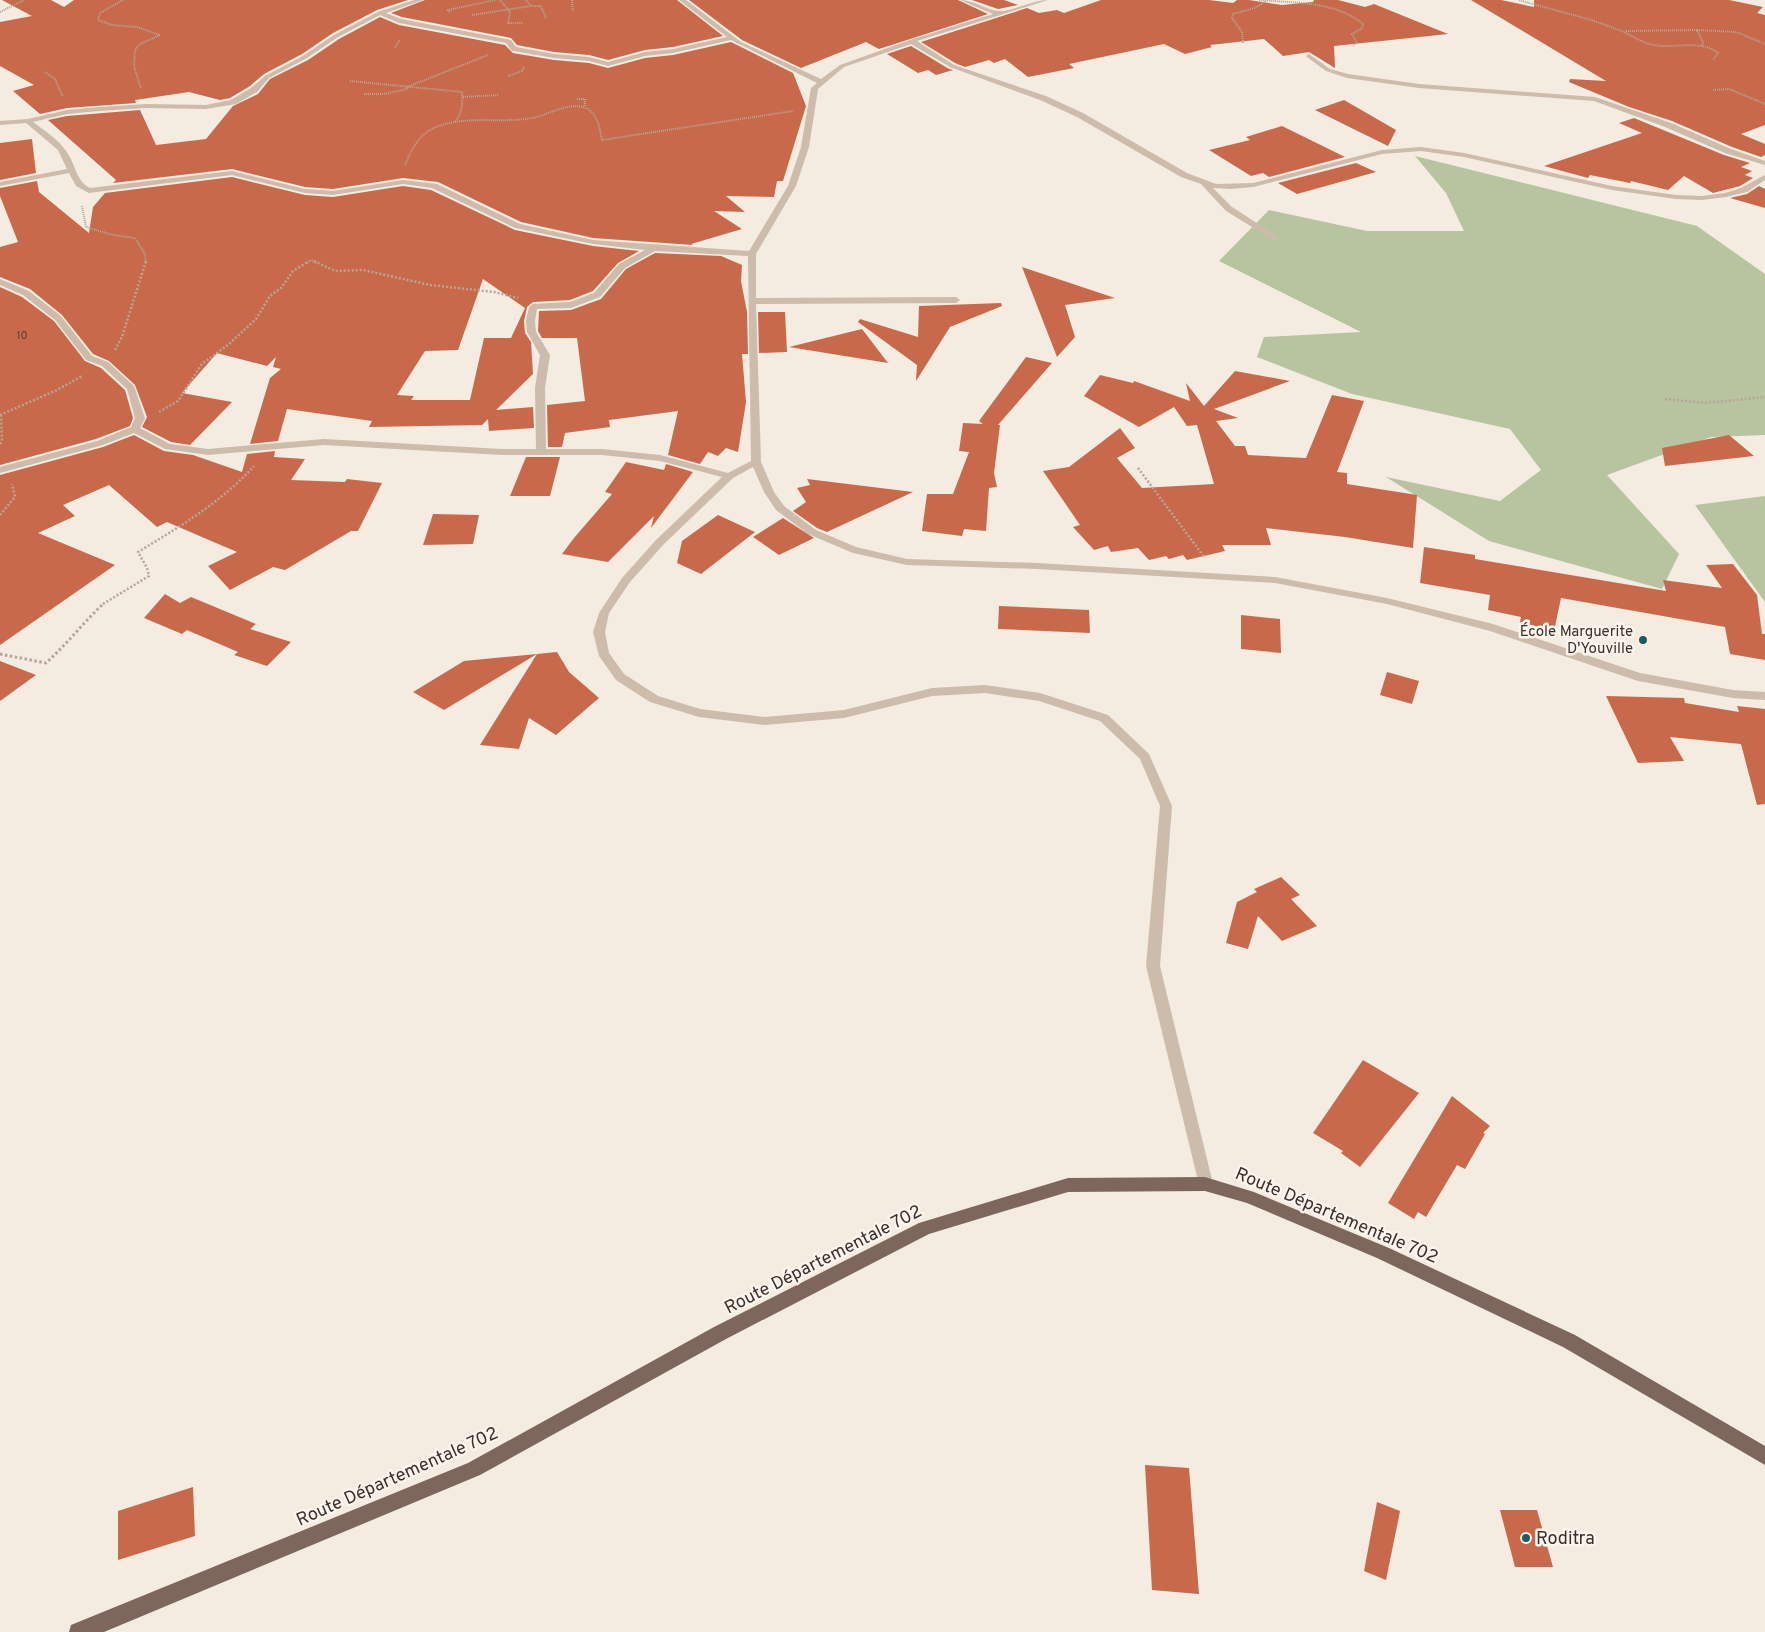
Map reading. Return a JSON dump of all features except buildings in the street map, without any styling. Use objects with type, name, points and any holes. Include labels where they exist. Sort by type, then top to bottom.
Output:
[{"type":"main road","name":"Route Départementale 702","points":[[78,1632],[474,1469],[720,1333],[925,1228],[1068,1185],[1205,1184],[1249,1197],[1383,1253],[1569,1341],[1765,1456]]},
{"type":"street","points":[[0,123],[28,121],[67,112],[146,106],[206,107],[233,102],[254,90],[267,77],[380,12],[420,0]]},
{"type":"street","points":[[682,0],[739,43],[821,82]]},
{"type":"street","points":[[964,0],[999,14]]},
{"type":"street","points":[[1045,0],[912,41],[842,66],[815,88],[805,146],[792,186],[752,254],[756,462],[769,492],[780,508],[812,532],[853,550],[907,562],[1037,566],[1275,580],[1387,601],[1493,628],[1638,677],[1733,694],[1765,696]]},
{"type":"street","points":[[380,12],[399,21],[509,41],[513,49],[554,56],[589,58],[608,64],[645,54],[673,51],[733,38]]},
{"type":"street","points":[[912,41],[952,66],[1043,98],[1080,115],[1170,168],[1205,184],[1231,187],[1253,185],[1382,152],[1421,149],[1464,155],[1612,188],[1676,197],[1726,195],[1744,190],[1765,178]]},
{"type":"street","points":[[1308,56],[1328,70],[1347,76],[1419,86],[1552,97],[1595,98],[1668,125],[1728,151],[1765,163]]},
{"type":"street","points":[[28,121],[62,151],[73,170],[75,181],[80,188],[89,191],[232,173],[306,191],[333,193],[403,182],[434,186],[518,226],[593,242],[752,254]]},
{"type":"street","points":[[0,184],[73,170]]},
{"type":"street","points":[[1205,184],[1229,209],[1274,239]]},
{"type":"street","points":[[541,452],[540,388],[545,355],[532,335],[529,322],[533,307],[571,305],[597,295],[622,266],[654,248]]},
{"type":"street","points":[[0,282],[26,293],[58,318],[89,358],[106,364],[131,388],[140,418],[135,429],[100,443],[4,469]]},
{"type":"street","points":[[752,301],[956,300]]},
{"type":"street","points":[[135,429],[168,447],[208,452],[324,442],[502,452],[602,452],[660,458],[729,476]]},
{"type":"street","points":[[756,462],[729,476],[660,542],[626,580],[604,613],[599,632],[603,653],[620,677],[654,699],[698,713],[765,721],[844,714],[932,692],[986,689],[1040,697],[1104,718],[1145,757],[1166,806],[1153,966],[1205,1184]]},
{"type":"path","points":[[0,12],[24,0]]},
{"type":"path","points":[[122,0],[100,13],[98,20],[114,27],[138,27],[160,35],[137,46],[133,55],[135,70],[146,106]]},
{"type":"path","points":[[500,0],[509,10],[508,23],[523,23]]},
{"type":"path","points":[[526,0],[530,6]]},
{"type":"path","points":[[572,0],[573,11]]},
{"type":"path","points":[[1259,0],[1310,5],[1358,18],[1363,24],[1362,28],[1352,34],[1357,43],[1352,46]]},
{"type":"path","points":[[1519,0],[1625,32],[1697,30],[1736,32],[1765,44]]},
{"type":"path","points":[[1243,43],[1242,32],[1232,18],[1233,14],[1251,10],[1266,1]]},
{"type":"path","points":[[468,16],[541,6],[546,18]]},
{"type":"path","points":[[1697,30],[1703,42],[1702,46]]},
{"type":"path","points":[[1625,32],[1634,39],[1659,46],[1702,46],[1713,49],[1718,53],[1713,60]]},
{"type":"path","points":[[364,94],[407,90],[407,87],[467,62],[481,60],[504,48],[512,47]]},
{"type":"path","points":[[45,72],[55,79],[61,90],[67,112]]},
{"type":"path","points":[[350,81],[462,92],[463,97],[458,119],[426,133],[408,158],[404,168],[403,182]]},
{"type":"path","points":[[1713,90],[1729,89],[1765,104]]},
{"type":"path","points":[[463,97],[498,95]]},
{"type":"path","points":[[577,99],[584,99],[584,107]]},
{"type":"path","points":[[453,122],[505,121],[534,118],[584,107],[592,111],[599,125],[602,140],[811,108]]},
{"type":"path","points":[[0,444],[2,441],[0,415],[57,390],[92,369],[106,364],[122,337],[148,258],[135,238],[113,235],[86,227],[82,212],[82,199],[89,191]]},
{"type":"path","points":[[135,429],[147,424],[158,413],[178,400],[202,364],[229,344],[256,319],[270,296],[281,288],[293,271],[311,260],[335,271],[362,270],[430,285],[494,292],[520,298],[533,307]]},
{"type":"path","points":[[1665,399],[1705,403],[1765,397]]},
{"type":"path","points":[[0,654],[46,663],[66,645],[86,620],[105,602],[149,576],[147,568],[138,552],[196,515],[232,487],[253,468],[267,446]]},
{"type":"path","points":[[1138,468],[1220,577]]},
{"type":"path","points":[[0,515],[15,497],[4,469]]},
{"type":"green space","points":[[1415,156],[1697,226],[1765,274],[1765,435],[1711,437],[1607,475],[1679,554],[1662,589],[1489,541],[1386,477],[1500,501],[1541,470],[1510,429],[1352,394],[1257,357],[1264,337],[1361,332],[1219,261],[1269,210],[1367,231],[1464,231],[1446,193]]},
{"type":"green space","points":[[1765,496],[1765,602],[1695,505]]},
{"type":"place","name":"École Marguerite D'Youville","points":[[1643,640]]},
{"type":"place","name":"Roditra","points":[[1526,1538]]}]
